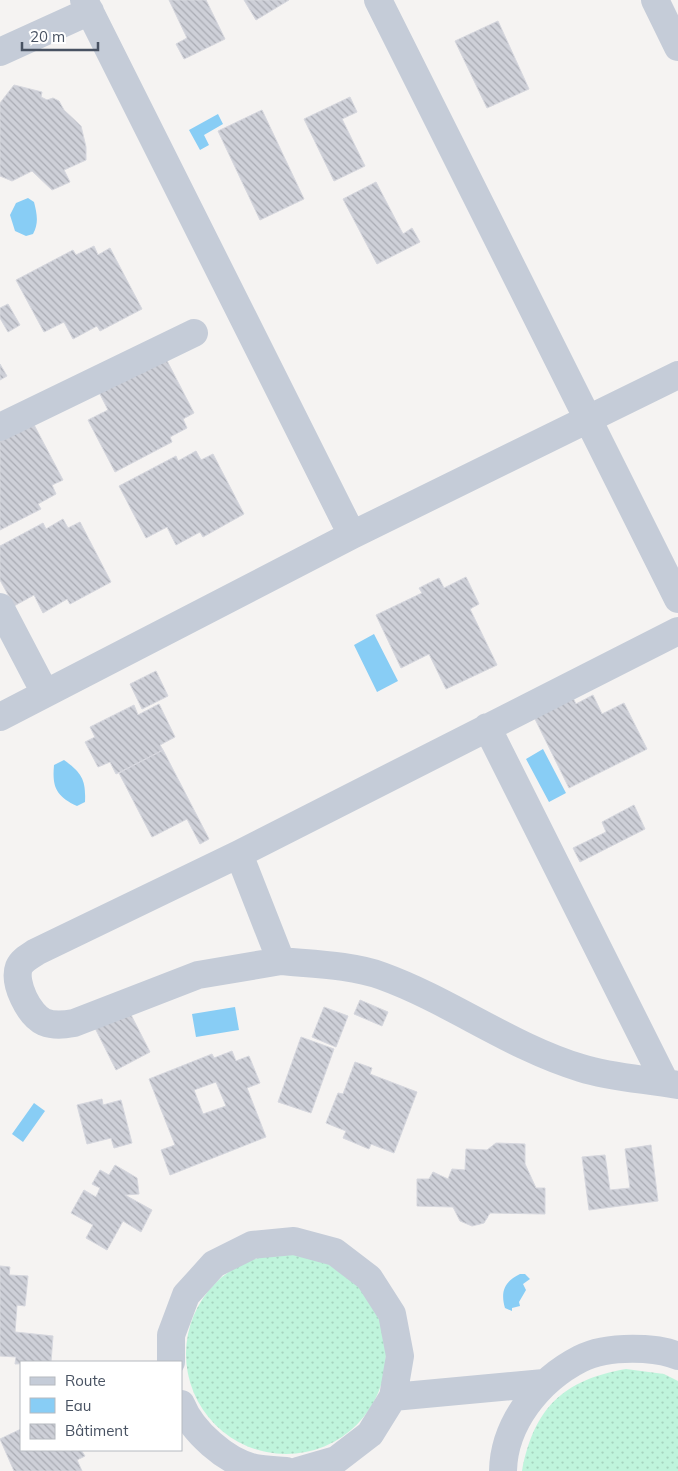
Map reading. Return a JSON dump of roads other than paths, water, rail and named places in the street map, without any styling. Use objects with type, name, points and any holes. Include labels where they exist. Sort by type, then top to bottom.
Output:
[{"type":"street","points":[[378,0],[678,599]]},
{"type":"street","points":[[655,0],[678,46]]},
{"type":"street","points":[[0,52],[87,5],[352,535]]},
{"type":"street","points":[[0,427],[194,333]]},
{"type":"street","points":[[0,716],[352,535],[678,375]]},
{"type":"street","points":[[0,607],[45,693]]},
{"type":"street","points":[[672,1084],[621,1077],[581,1068],[540,1052],[428,994],[380,975],[329,966],[281,961],[198,975],[74,1023],[63,1025],[54,1025],[35,1016],[20,988],[17,976],[19,966],[23,960],[36,952],[239,854],[678,631]]},
{"type":"street","points":[[487,727],[672,1084]]},
{"type":"street","points":[[239,854],[281,961]]},
{"type":"street","points":[[171,1361],[171,1335],[186,1295],[214,1264],[252,1244],[294,1241],[335,1252],[369,1278],[392,1314],[400,1356],[393,1398],[370,1434],[334,1466],[298,1471]]},
{"type":"street","points":[[504,1471],[504,1458],[518,1417],[544,1383],[581,1358],[624,1348],[668,1351],[678,1356]]},
{"type":"street","points":[[393,1398],[544,1383]]},
{"type":"street","points":[[182,1407],[186,1417],[215,1449],[253,1468],[286,1471]]},
{"type":"water","points":[[218,114],[223,124],[204,135],[209,145],[200,150],[189,130]]},
{"type":"water","points":[[28,198],[34,202],[37,222],[33,234],[26,236],[15,231],[10,215],[16,203]]},
{"type":"water","points":[[374,634],[398,681],[377,692],[354,645]]},
{"type":"water","points":[[543,749],[566,793],[549,802],[526,759]]},
{"type":"water","points":[[64,760],[79,773],[84,782],[85,802],[77,806],[64,798],[55,785],[54,765]]},
{"type":"water","points":[[235,1007],[239,1030],[196,1037],[192,1014]]},
{"type":"water","points":[[34,1103],[45,1111],[23,1142],[12,1134]]},
{"type":"water","points":[[520,1274],[525,1274],[530,1279],[523,1284],[526,1290],[519,1302],[520,1306],[512,1308],[512,1311],[505,1308],[503,1296],[507,1283]]}]
